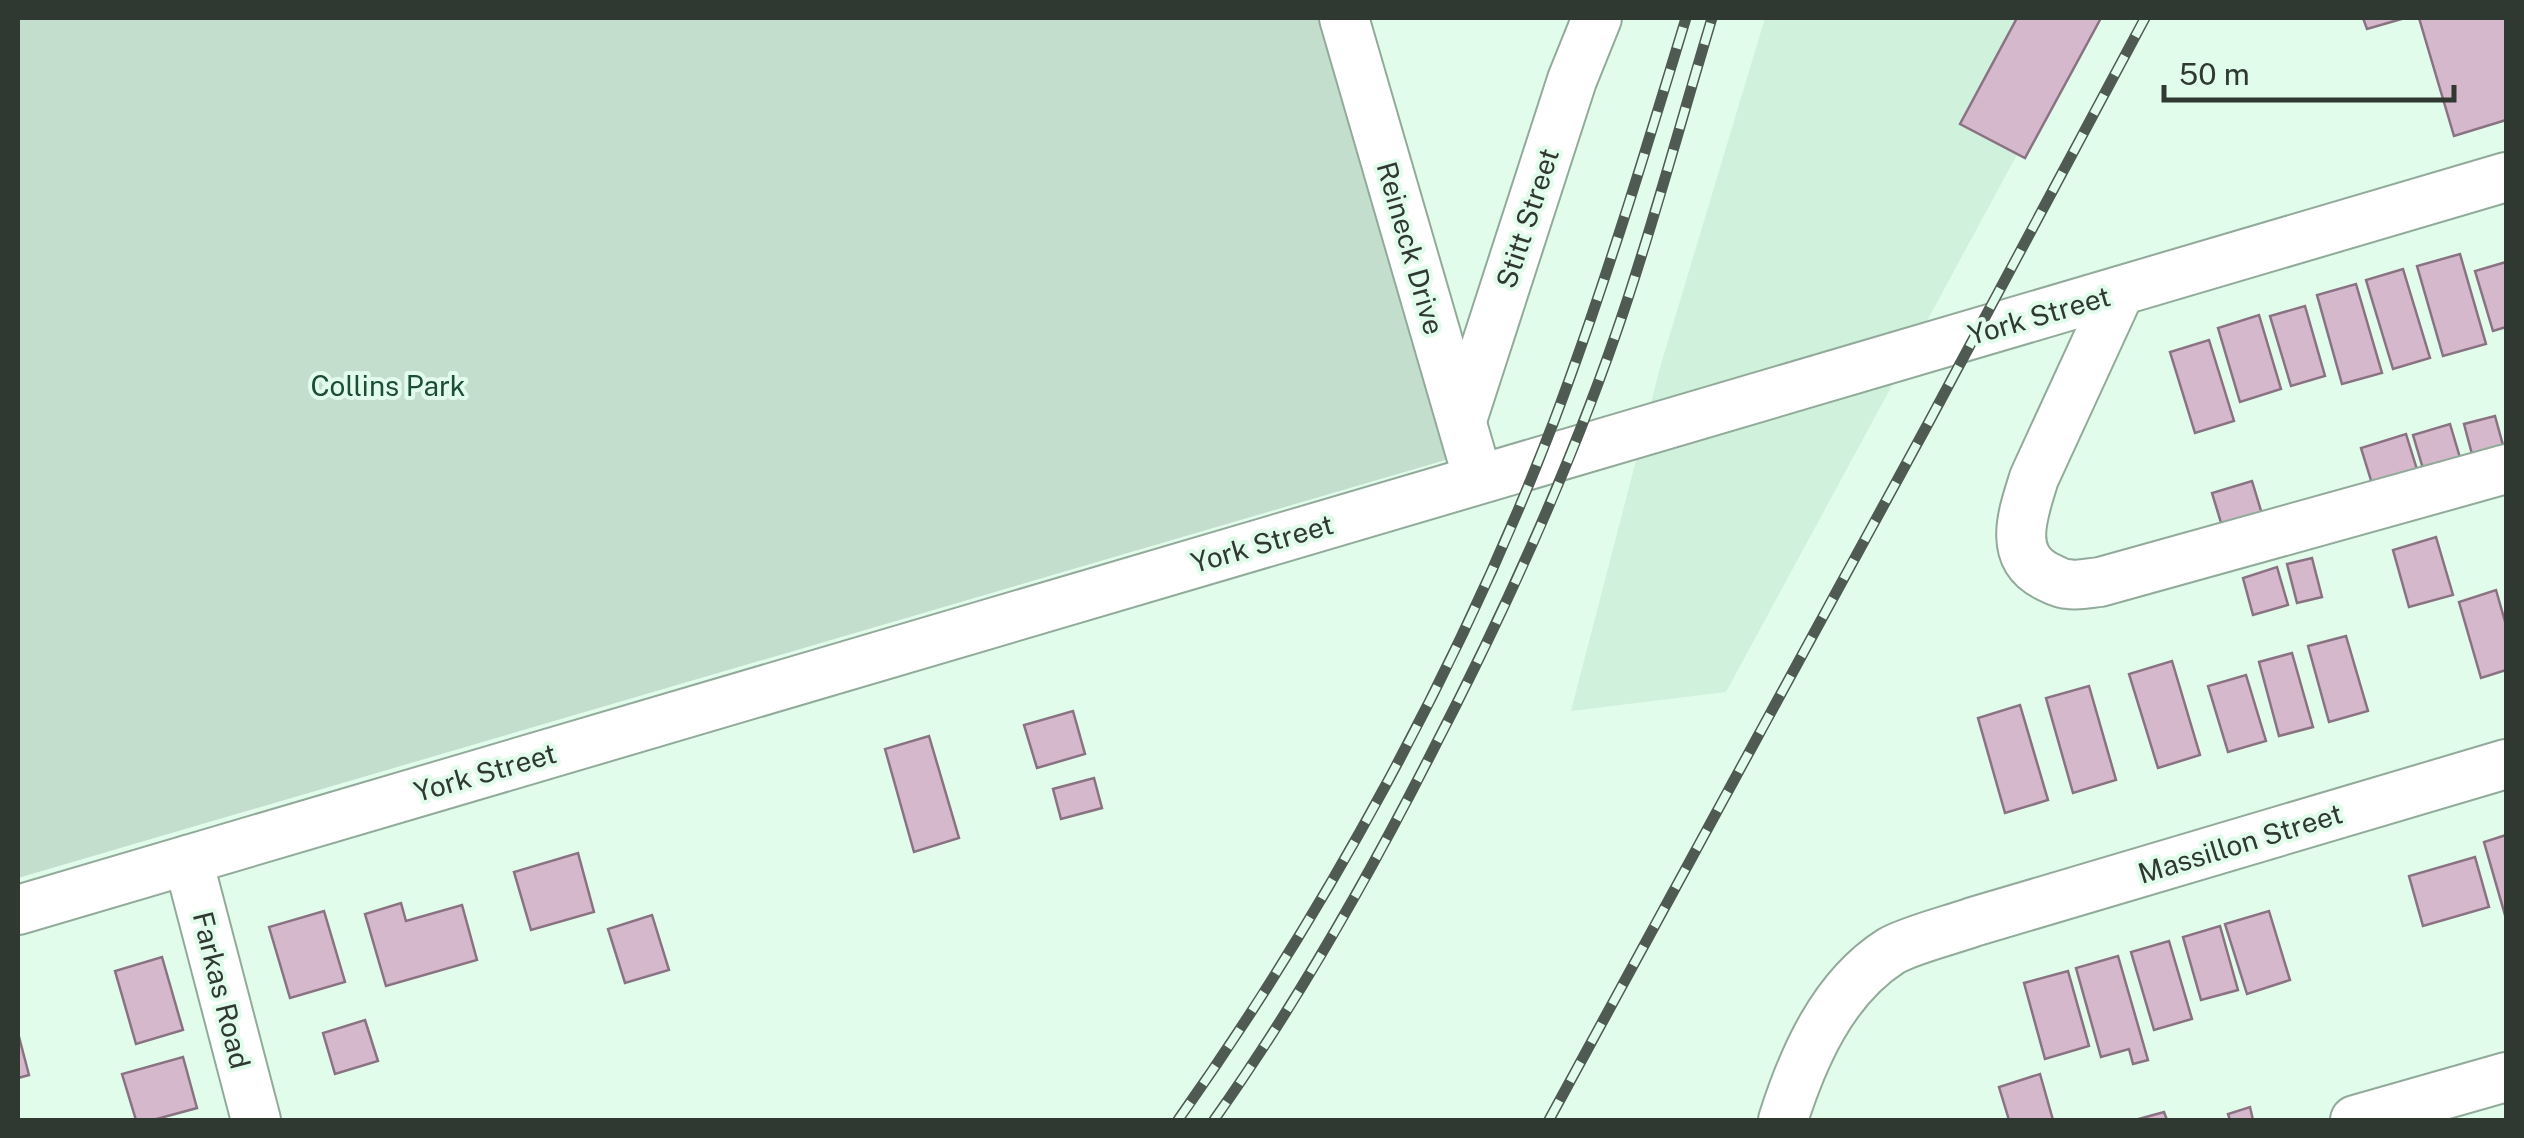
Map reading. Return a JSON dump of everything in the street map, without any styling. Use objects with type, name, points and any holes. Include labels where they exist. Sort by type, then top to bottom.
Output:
[{"type":"street","name":"Reineck Drive","points":[[1344,18],[1478,479]]},
{"type":"street","name":"Stitt Street","points":[[1462,420],[1572,80],[1597,18]]},
{"type":"street","name":"York Street","points":[[18,910],[2506,177]]},
{"type":"street","points":[[2120,291],[2034,478],[2025,508],[2020,536],[2024,558],[2042,574],[2067,584],[2100,582],[2506,469]]},
{"type":"street","name":"Massillon Street","points":[[1783,1120],[1822,1023],[1857,980],[1893,950],[1973,922],[2506,764]]},
{"type":"street","name":"Farkas Road","points":[[188,860],[256,1120]]},
{"type":"street","points":[[2355,1120],[2506,1078]]},
{"type":"shaded area","points":[[1765,18],[2091,18],[1726,692],[1571,711],[1661,364]]},
{"type":"green space","name":"Collins Park","points":[[18,18],[1319,18],[1449,459],[18,878]]},
{"type":"building","points":[[2017,18],[2101,18],[2025,158],[1960,124]]},
{"type":"building","points":[[2363,18],[2405,18],[2367,29]]},
{"type":"building","points":[[2419,18],[2506,18],[2506,120],[2454,136]]},
{"type":"building","points":[[2460,254],[2486,344],[2443,356],[2417,266]]},
{"type":"building","points":[[2506,262],[2506,327],[2493,331],[2475,271]]},
{"type":"building","points":[[2403,269],[2430,358],[2393,369],[2366,280]]},
{"type":"building","points":[[2356,284],[2382,373],[2342,384],[2317,295]]},
{"type":"building","points":[[2305,306],[2325,376],[2291,386],[2270,316]]},
{"type":"building","points":[[2259,315],[2281,389],[2240,402],[2218,328]]},
{"type":"building","points":[[2209,340],[2234,421],[2195,433],[2170,352]]},
{"type":"building","points":[[2495,416],[2504,449],[2473,458],[2464,424]]},
{"type":"building","points":[[2450,424],[2461,461],[2424,472],[2413,435]]},
{"type":"building","points":[[2406,434],[2419,476],[2374,490],[2361,448]]},
{"type":"building","points":[[2252,481],[2262,514],[2222,526],[2212,493]]},
{"type":"building","points":[[2436,537],[2453,595],[2409,607],[2393,550]]},
{"type":"building","points":[[2312,558],[2322,597],[2297,603],[2287,564]]},
{"type":"building","points":[[2277,567],[2288,605],[2253,615],[2243,578]]},
{"type":"building","points":[[2496,590],[2506,625],[2506,670],[2481,678],[2459,602]]},
{"type":"building","points":[[2346,636],[2368,711],[2329,722],[2308,646]]},
{"type":"building","points":[[2292,653],[2313,727],[2279,736],[2259,662]]},
{"type":"building","points":[[2172,661],[2200,755],[2158,768],[2129,674]]},
{"type":"building","points":[[2246,675],[2266,741],[2228,752],[2208,686]]},
{"type":"building","points":[[2089,686],[2116,780],[2073,793],[2046,698]]},
{"type":"building","points":[[2020,705],[2048,800],[2005,813],[1978,718]]},
{"type":"building","points":[[1073,711],[1085,754],[1037,768],[1024,725]]},
{"type":"building","points":[[929,736],[959,838],[914,852],[885,749]]},
{"type":"building","points":[[1094,778],[1102,808],[1061,819],[1053,789]]},
{"type":"building","points":[[2506,835],[2506,914],[2505,915],[2484,842]]},
{"type":"building","points":[[578,853],[594,912],[531,930],[514,872]]},
{"type":"building","points":[[2475,857],[2489,907],[2423,926],[2409,876]]},
{"type":"building","points":[[401,903],[406,921],[462,905],[477,960],[386,986],[365,914]]},
{"type":"building","points":[[324,911],[345,982],[290,998],[269,927]]},
{"type":"building","points":[[2269,911],[2290,980],[2247,994],[2225,924]]},
{"type":"building","points":[[652,915],[669,970],[625,983],[608,929]]},
{"type":"building","points":[[2220,926],[2238,990],[2201,1000],[2183,937]]},
{"type":"building","points":[[2169,941],[2192,1019],[2154,1030],[2131,952]]},
{"type":"building","points":[[2118,956],[2148,1060],[2133,1064],[2129,1049],[2101,1057],[2076,968]]},
{"type":"building","points":[[162,957],[183,1030],[136,1044],[115,971]]},
{"type":"building","points":[[2068,971],[2089,1046],[2045,1059],[2024,983]]},
{"type":"building","points":[[365,1020],[378,1061],[335,1074],[323,1033]]},
{"type":"building","points":[[18,1033],[29,1075],[18,1078]]},
{"type":"building","points":[[183,1057],[197,1108],[153,1120],[136,1120],[122,1074]]},
{"type":"building","points":[[2040,1074],[2053,1120],[2009,1120],[1999,1087]]},
{"type":"building","points":[[2250,1107],[2253,1120],[2230,1120],[2228,1114]]},
{"type":"building","points":[[2164,1112],[2167,1120],[2135,1120]]},
{"type":"railway","points":[[1178,1120],[1287,956],[1338,870],[1434,693],[1477,603],[1572,371],[1686,18]]},
{"type":"railway","points":[[1214,1120],[1303,985],[1357,892],[1433,750],[1513,587],[1561,477],[1625,307],[1712,18]]},
{"type":"railway","points":[[1549,1120],[2145,18]]}]
